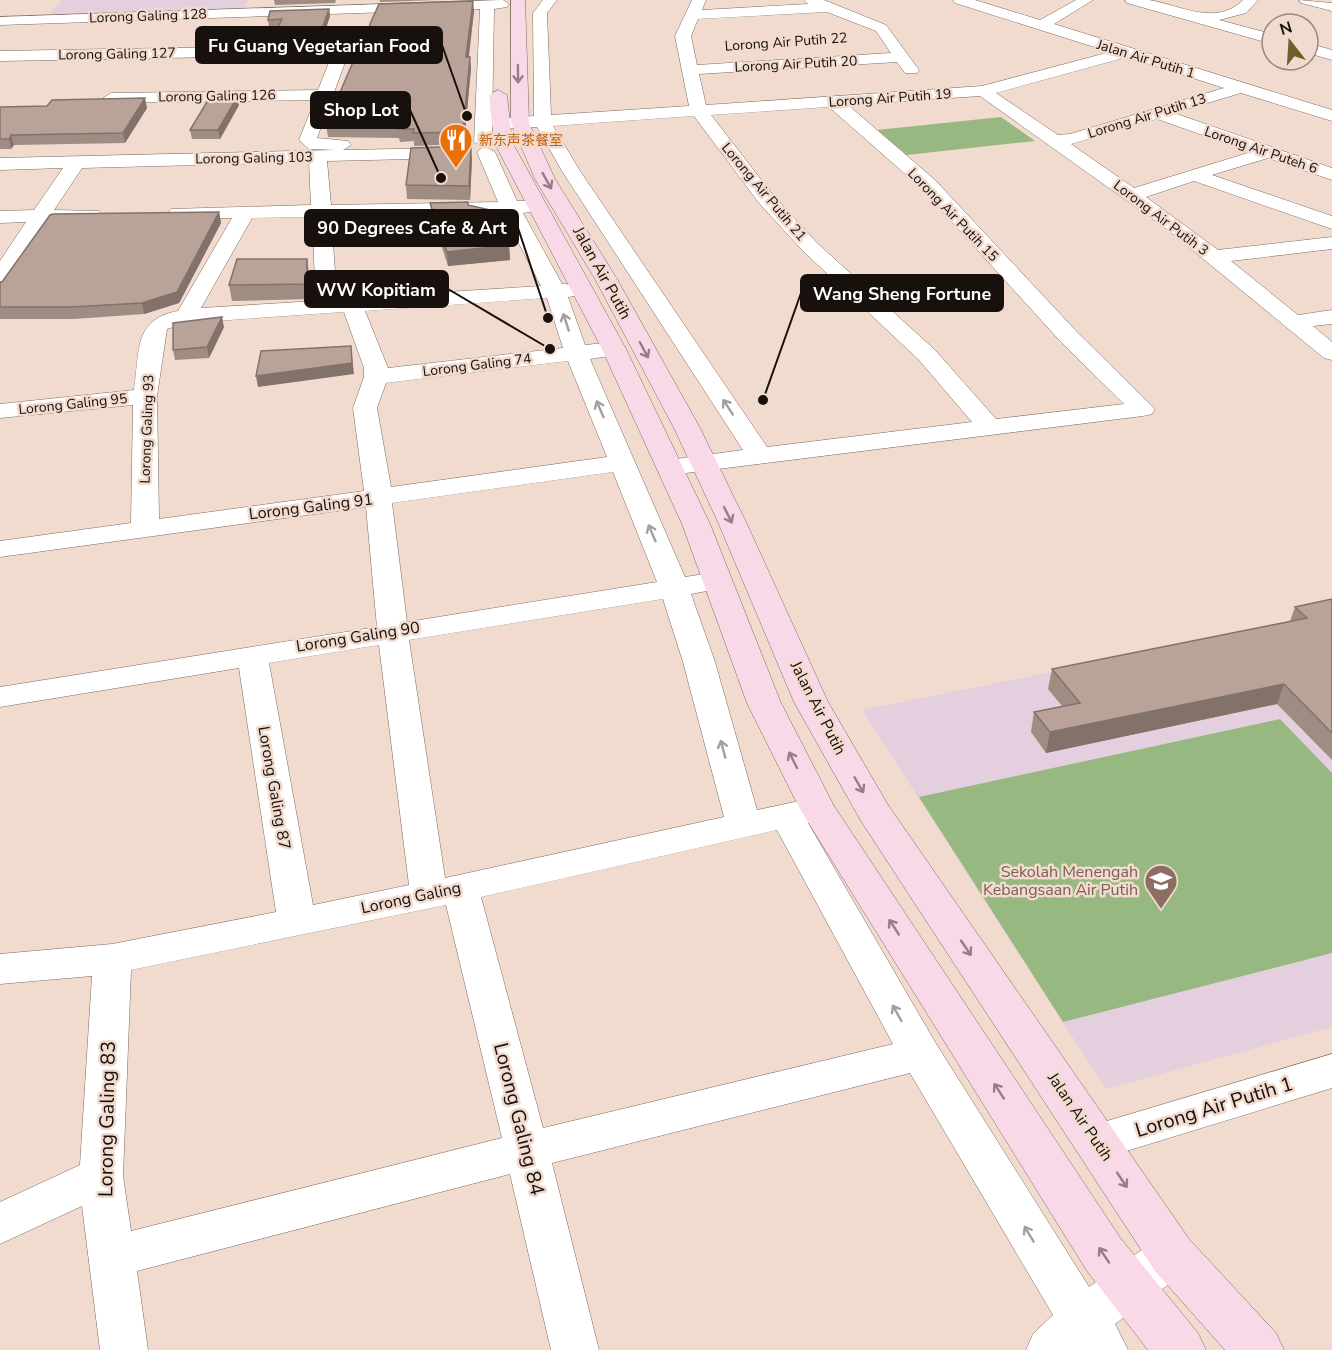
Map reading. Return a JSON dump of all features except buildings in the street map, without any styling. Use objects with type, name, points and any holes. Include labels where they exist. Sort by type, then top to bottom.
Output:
[{"type":"street","points":[[511,134],[539,48],[540,13],[550,0]]},
{"type":"street","name":"Lorong Air Putih 21","points":[[699,0],[685,28],[691,48],[691,70],[699,111],[766,199],[802,239],[927,355],[990,428]]},
{"type":"street","points":[[811,0],[880,28],[930,95]]},
{"type":"street","name":"Jalan Air Putih 1","points":[[960,0],[1332,116]]},
{"type":"street","points":[[1040,26],[1086,0]]},
{"type":"street","points":[[1132,0],[1260,36]]},
{"type":"street","points":[[1202,19],[1241,10],[1251,0]]},
{"type":"street","points":[[1308,0],[1332,7]]},
{"type":"street","points":[[505,2],[511,134],[510,208],[555,291],[576,353],[674,587],[699,662],[744,825]]},
{"type":"street","name":"Lorong Galing 128","points":[[0,21],[256,6],[356,9],[505,2]]},
{"type":"street","name":"Jalan Air Putih","points":[[505,2],[517,50],[511,134],[545,179],[606,279],[686,465],[696,524],[764,703],[802,812],[1104,1255],[1126,1286],[1180,1350]]},
{"type":"street","name":"Jalan Air Putih","points":[[505,2],[498,78],[511,134],[538,207],[584,289],[614,349],[686,465],[738,537],[811,702],[874,812],[1172,1255],[1258,1350]]},
{"type":"street","points":[[3,46],[40,3]]},
{"type":"street","points":[[691,15],[831,7]]},
{"type":"street","points":[[356,9],[343,50],[308,140],[311,144],[511,134],[602,214],[760,456]]},
{"type":"street","name":"Lorong Air Putih 22","points":[[863,38],[886,36]]},
{"type":"street","name":"Lorong Galing 127","points":[[3,46],[343,50]]},
{"type":"street","points":[[517,50],[539,48]]},
{"type":"street","name":"Lorong Air Putih 19","points":[[511,134],[651,115],[983,91],[1124,52]]},
{"type":"street","name":"Lorong Air Putih 20","points":[[691,70],[902,57]]},
{"type":"street","name":"Lorong Air Putih 13","points":[[1054,141],[1072,139],[1239,88]]},
{"type":"street","name":"Lorong Air Putih 3","points":[[983,91],[1131,195],[1213,257],[1332,353]]},
{"type":"street","name":"Lorong Galing 126","points":[[111,98],[324,95]]},
{"type":"street","name":"Lorong Air Putih 15","points":[[834,102],[928,184],[1069,337],[1143,409],[990,428]]},
{"type":"street","name":"Lorong Air Puteh 6","points":[[1156,114],[1332,174]]},
{"type":"street","name":"Lorong Galing 103","points":[[0,164],[318,156],[511,134]]},
{"type":"street","points":[[1131,195],[1268,152]]},
{"type":"street","points":[[318,156],[327,307]]},
{"type":"street","points":[[0,277],[76,162]]},
{"type":"street","points":[[1196,176],[1332,224]]},
{"type":"street","points":[[156,214],[538,207]]},
{"type":"street","points":[[186,316],[245,212]]},
{"type":"street","points":[[569,217],[602,214]]},
{"type":"street","points":[[0,217],[106,215]]},
{"type":"street","points":[[1213,257],[1332,243]]},
{"type":"street","points":[[539,261],[566,258]]},
{"type":"street","points":[[606,279],[641,274]]},
{"type":"street","points":[[186,316],[584,289]]},
{"type":"street","points":[[352,305],[374,358],[376,377]]},
{"type":"street","name":"Lorong Galing 93","points":[[145,528],[145,396],[156,326],[166,320],[186,316]]},
{"type":"street","points":[[1293,322],[1332,317]]},
{"type":"street","name":"Lorong Galing 74","points":[[376,377],[614,349]]},
{"type":"street","name":"Lorong Galing 84","points":[[376,377],[365,408],[379,498],[393,632],[444,891],[527,1151],[575,1350]]},
{"type":"street","name":"Lorong Galing 95","points":[[0,411],[145,396]]},
{"type":"street","points":[[686,465],[990,428]]},
{"type":"street","name":"Lorong Galing 91","points":[[0,549],[622,463]]},
{"type":"street","name":"Lorong Galing 90","points":[[0,697],[717,581]]},
{"type":"street","name":"Lorong Galing 87","points":[[252,655],[297,922]]},
{"type":"street","points":[[802,812],[920,1054],[1079,1340],[1126,1286],[1172,1255]]},
{"type":"street","name":"Lorong Galing","points":[[0,969],[112,959],[444,891],[802,812]]},
{"type":"street","name":"Lorong Galing 83","points":[[112,959],[101,1176],[124,1350]]},
{"type":"street","points":[[110,1257],[920,1054]]},
{"type":"street","name":"Lorong Air Putih 1","points":[[1096,1142],[1332,1071]]},
{"type":"street","points":[[0,1224],[101,1176]]},
{"type":"shaded area","points":[[62,0],[247,0],[244,8],[49,14]]},
{"type":"shaded area","name":"Sekolah Menengah Kebangsaan Air Putih","points":[[1332,616],[1332,1027],[1106,1089],[862,710]]},
{"type":"green space","points":[[1001,117],[1035,141],[907,155],[877,130]]},
{"type":"green space","points":[[1280,719],[1332,773],[1332,953],[1063,1022],[919,797]]},
{"type":"place","name":"Fu Guang Vegetarian Food","points":[[467,116]]},
{"type":"place","name":"新东声茶餐室","points":[[456,169]]},
{"type":"place","name":"Shop Lot","points":[[441,178]]},
{"type":"place","name":"90 Degrees Cafe & Art","points":[[548,318]]},
{"type":"place","name":"WW Kopitiam","points":[[550,349]]},
{"type":"place","name":"Wang Sheng Fortune","points":[[763,400]]},
{"type":"place","name":"Sekolah Menengah Kebangsaan Air Putih","points":[[1161,910]]}]
